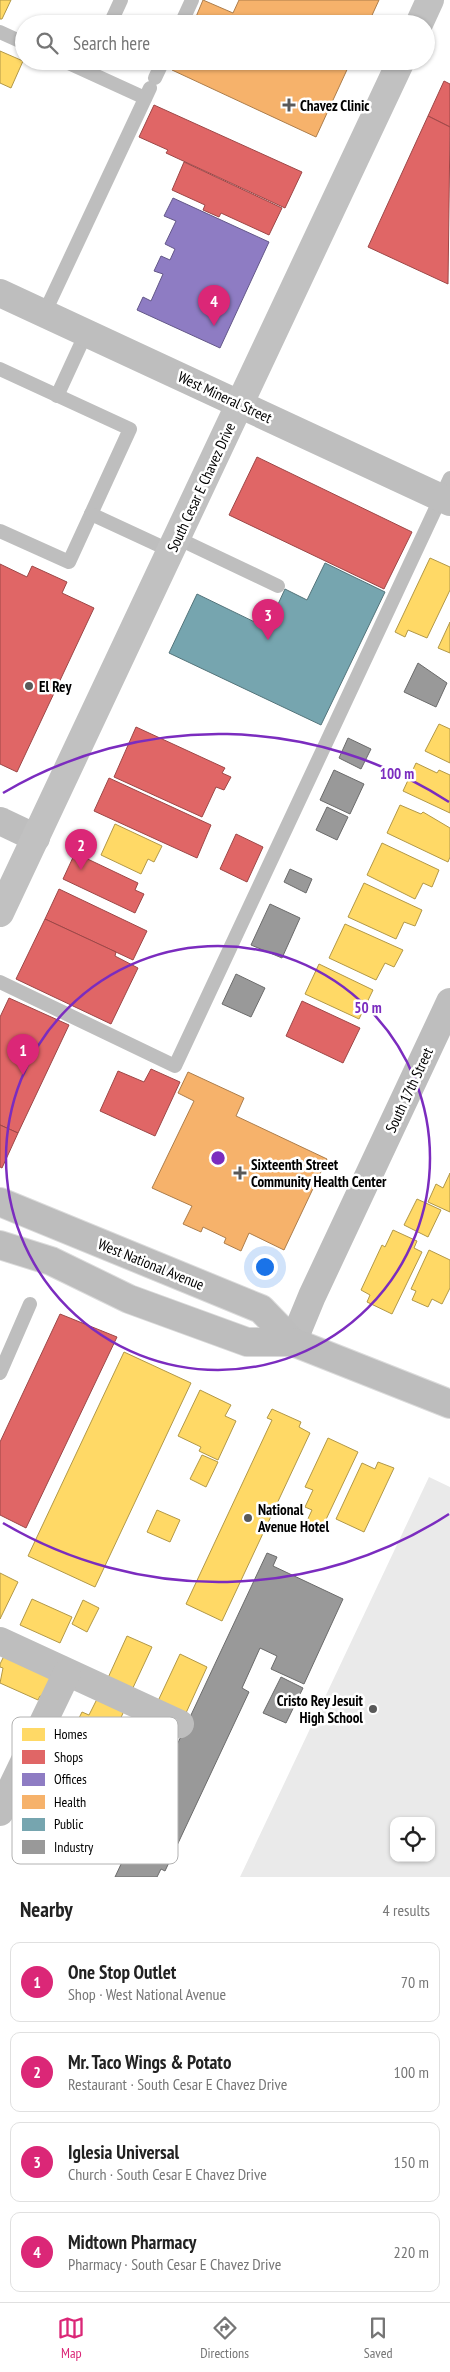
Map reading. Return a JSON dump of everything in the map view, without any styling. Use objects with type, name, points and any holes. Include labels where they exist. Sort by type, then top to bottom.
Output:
[{"type":"main road","points":[[423,15],[430,0]]},
{"type":"main road","name":"South Cesar E Chavez Drive","points":[[0,913],[397,70]]},
{"type":"main road","name":"West National Avenue","points":[[0,1202],[261,1309],[293,1342]]},
{"type":"main road","points":[[51,1261],[65,1229]]},
{"type":"main road","name":"West National Avenue","points":[[0,1244],[51,1261],[129,1299],[247,1342],[293,1342],[450,1404]]},
{"type":"street","name":"West Mineral Street","points":[[0,293],[240,404],[447,493]]},
{"type":"street","points":[[0,821],[36,838]]},
{"type":"street","name":"South 17th Street","points":[[293,1342],[312,1296],[450,1002]]},
{"type":"street","points":[[0,1641],[164,1717]]},
{"type":"street","points":[[46,1717],[67,1673]]},
{"type":"street","points":[[0,1812],[12,1787]]},
{"type":"lane","points":[[114,15],[121,0]]},
{"type":"lane","points":[[185,15],[192,0]]},
{"type":"lane","points":[[0,32],[15,39]]},
{"type":"lane","points":[[101,70],[150,88]]},
{"type":"lane","points":[[44,314],[159,70]]},
{"type":"lane","points":[[57,396],[86,333]]},
{"type":"lane","points":[[0,369],[130,429],[69,562],[0,531]]},
{"type":"lane","points":[[0,982],[175,1066],[447,493]]},
{"type":"lane","points":[[91,514],[278,586]]},
{"type":"lane","points":[[2,1364],[30,1304]]},
{"type":"shaded area","name":"Cristo Rey Jesuit High School","points":[[429,1477],[450,1487],[450,1877],[240,1877]]},
{"type":"building: Homes","points":[[0,0],[11,0],[2,19],[0,19]]},
{"type":"building: Homes","points":[[0,51],[15,58],[15,70],[19,70],[11,88],[0,83]]},
{"type":"building: Homes","points":[[430,558],[450,567],[450,590],[427,638],[408,630],[405,637],[395,632]]},
{"type":"building: Homes","points":[[450,622],[450,653],[438,648]]},
{"type":"building: Homes","points":[[439,724],[450,729],[450,763],[425,751]]},
{"type":"building: Homes","points":[[416,763],[437,773],[439,770],[450,775],[450,813],[403,791]]},
{"type":"building: Homes","points":[[400,805],[421,814],[423,812],[450,828],[450,857],[448,862],[387,833]]},
{"type":"building: Homes","points":[[115,824],[162,846],[154,862],[148,859],[141,874],[101,855]]},
{"type":"building: Homes","points":[[382,843],[439,870],[432,887],[423,883],[415,899],[367,875]]},
{"type":"building: Homes","points":[[364,883],[422,910],[415,926],[404,922],[396,939],[348,917]]},
{"type":"building: Homes","points":[[345,924],[403,950],[394,967],[385,963],[376,980],[329,958]]},
{"type":"building: Homes","points":[[319,964],[373,990],[359,1019],[305,994]]},
{"type":"building: Homes","points":[[450,1173],[450,1212],[428,1202],[436,1184],[443,1188]]},
{"type":"building: Homes","points":[[417,1199],[441,1210],[428,1237],[404,1225]]},
{"type":"building: Homes","points":[[393,1230],[417,1241],[414,1248],[422,1252],[392,1314],[367,1302],[370,1295],[361,1290],[382,1245],[385,1247]]},
{"type":"building: Homes","points":[[429,1250],[450,1260],[450,1288],[442,1304],[432,1299],[428,1307],[412,1300],[416,1291],[411,1289]]},
{"type":"building: Homes","points":[[124,1352],[191,1383],[95,1587],[28,1556]]},
{"type":"building: Homes","points":[[200,1390],[231,1405],[225,1416],[236,1421],[218,1460],[199,1451],[201,1447],[178,1436]]},
{"type":"building: Homes","name":"National Avenue Hotel","points":[[272,1409],[301,1422],[299,1427],[310,1433],[222,1621],[186,1604],[272,1420],[267,1418]]},
{"type":"building: Homes","points":[[328,1438],[358,1452],[321,1530],[306,1523],[312,1510],[305,1507],[313,1490],[305,1487]]},
{"type":"building: Homes","points":[[202,1455],[218,1462],[206,1487],[190,1479]]},
{"type":"building: Homes","points":[[378,1462],[394,1468],[364,1532],[336,1519],[362,1463],[375,1469]]},
{"type":"building: Homes","points":[[157,1510],[180,1520],[170,1542],[147,1532]]},
{"type":"building: Homes","points":[[0,1573],[18,1582],[0,1619]]},
{"type":"building: Homes","points":[[32,1599],[72,1617],[60,1643],[20,1625]]},
{"type":"building: Homes","points":[[83,1600],[99,1608],[87,1632],[72,1624]]},
{"type":"building: Homes","points":[[127,1636],[152,1647],[131,1692],[107,1680]]},
{"type":"building: Homes","points":[[5,1654],[51,1676],[44,1697],[40,1696],[38,1700],[0,1683],[3,1668],[0,1667],[0,1664]]},
{"type":"building: Homes","points":[[180,1654],[207,1667],[186,1713],[158,1701]]},
{"type":"building: Homes","points":[[97,1699],[124,1711],[121,1717],[80,1717],[82,1712],[89,1715]]},
{"type":"building: Shops","points":[[444,81],[450,84],[450,127],[428,116]]},
{"type":"building: Shops","points":[[154,105],[302,172],[285,208],[166,153],[168,150],[139,137]]},
{"type":"building: Shops","points":[[428,116],[450,127],[448,284],[368,247]]},
{"type":"building: Shops","points":[[184,162],[282,208],[269,235],[221,213],[219,217],[203,210],[205,205],[172,190]]},
{"type":"building: Shops","points":[[257,457],[412,532],[384,589],[229,515]]},
{"type":"building: Shops","name":"El Rey","points":[[0,564],[27,577],[32,566],[67,582],[62,593],[94,608],[17,772],[0,764]]},
{"type":"building: Shops","points":[[136,727],[225,768],[222,773],[231,777],[224,790],[216,787],[202,817],[114,777]]},
{"type":"building: Shops","points":[[109,778],[211,825],[197,858],[94,811]]},
{"type":"building: Shops","points":[[236,834],[263,847],[247,882],[220,869]]},
{"type":"building: Shops","points":[[75,853],[138,883],[135,890],[144,894],[135,913],[63,879]]},
{"type":"building: Shops","points":[[59,889],[147,931],[133,960],[45,919]]},
{"type":"building: Shops","points":[[45,919],[116,952],[115,956],[138,968],[111,1024],[16,979]]},
{"type":"building: Shops","points":[[9,998],[69,1025],[18,1133],[0,1125],[0,1017]]},
{"type":"building: Shops","points":[[302,1001],[360,1028],[343,1063],[286,1036]]},
{"type":"building: Shops","points":[[151,1069],[180,1082],[155,1136],[100,1111],[118,1071],[144,1082]]},
{"type":"building: Shops","points":[[0,1125],[18,1133],[2,1168],[0,1167]]},
{"type":"building: Shops","points":[[60,1314],[117,1337],[26,1528],[0,1515],[0,1442]]},
{"type":"building: Offices","points":[[173,198],[269,242],[220,348],[137,310],[143,297],[151,301],[163,274],[154,271],[161,256],[170,260],[175,249],[165,244],[176,221],[164,216]]},
{"type":"building: Health","points":[[203,0],[233,13],[239,0],[379,0],[372,15],[197,15]]},
{"type":"building: Health","name":"Chavez Clinic","points":[[172,70],[347,70],[316,137]]},
{"type":"building: Health","name":"Sixteenth Street Community Health Center","points":[[188,1072],[244,1098],[236,1116],[327,1159],[284,1250],[249,1233],[241,1251],[224,1243],[226,1238],[203,1227],[201,1232],[183,1224],[192,1206],[152,1188],[194,1101],[178,1093]]},
{"type":"building: Public","points":[[325,563],[385,592],[321,725],[169,653],[197,594],[267,628],[285,589],[307,600]]},
{"type":"building: Industry","points":[[418,663],[447,683],[436,707],[404,692]]},
{"type":"building: Industry","points":[[348,738],[371,749],[361,769],[339,758]]},
{"type":"building: Industry","points":[[334,770],[364,784],[350,814],[320,800]]},
{"type":"building: Industry","points":[[327,807],[348,817],[337,840],[316,830]]},
{"type":"building: Industry","points":[[290,869],[312,879],[306,893],[284,882]]},
{"type":"building: Industry","points":[[270,904],[300,918],[282,958],[251,945]]},
{"type":"building: Industry","points":[[236,974],[265,988],[251,1017],[222,1004]]},
{"type":"building: Industry","points":[[267,1553],[277,1557],[273,1566],[343,1599],[304,1684],[271,1669],[277,1656],[260,1648],[242,1688],[249,1692],[178,1843],[178,1743]]},
{"type":"building: Industry","points":[[281,1677],[303,1688],[286,1723],[263,1713]]},
{"type":"building: Industry","points":[[121,1864],[168,1864],[165,1871],[161,1869],[157,1877],[115,1877]]},
{"type":"place","name":"Chavez Clinic","points":[[289,105]]},
{"type":"place","name":"Midtown Pharmacy","points":[[214,326]]},
{"type":"place","name":"Iglesia Universal","points":[[268,640]]},
{"type":"place","name":"El Rey","points":[[29,686]]},
{"type":"place","name":"Mr. Taco Wings & Potato","points":[[81,870]]},
{"type":"place","name":"One Stop Outlet","points":[[23,1075]]},
{"type":"place","name":"Sixteenth Street Community Health Center","points":[[240,1173]]},
{"type":"place","name":"National Avenue Hotel","points":[[248,1518]]},
{"type":"place","name":"Cristo Rey Jesuit High School","points":[[373,1709]]}]
